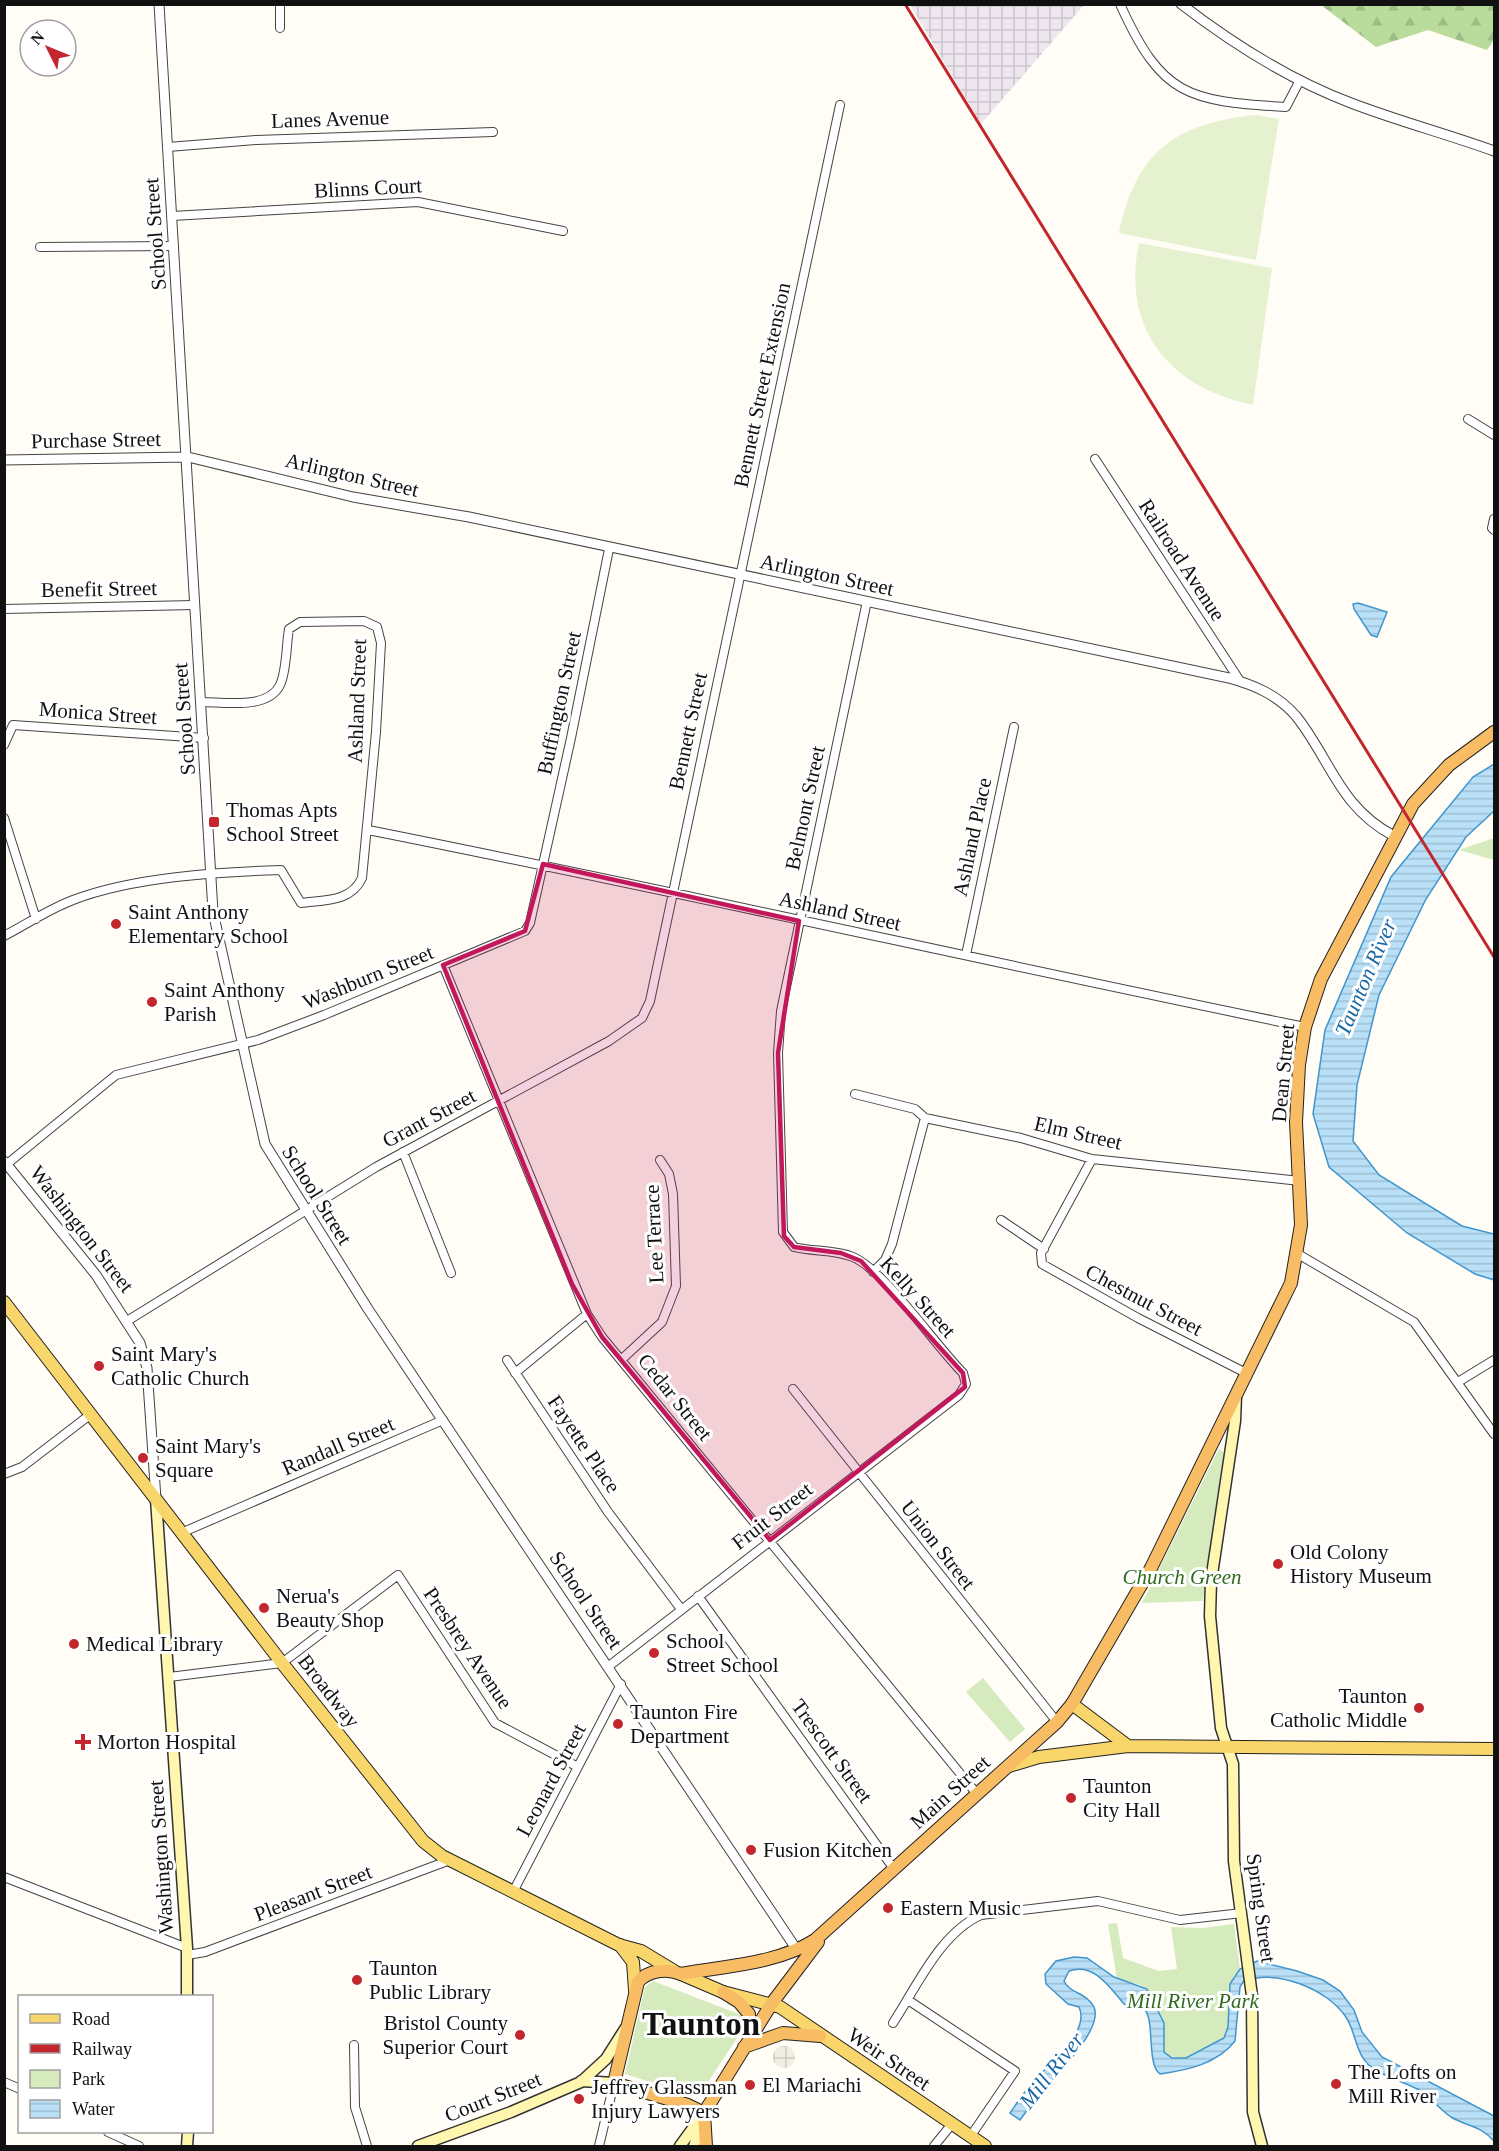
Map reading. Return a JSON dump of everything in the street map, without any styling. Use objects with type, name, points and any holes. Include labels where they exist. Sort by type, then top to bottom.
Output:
[{"type":"highway","name":"Dean Street","points":[[1235,1394],[1287,1292],[1298,1254],[1300,1180],[1296,1122],[1305,1027],[1315,993],[1334,951],[1413,804],[1442,771],[1494,732]]},
{"type":"highway","points":[[1072,1704],[1151,1568],[1235,1394]]},
{"type":"highway","name":"Main Street","points":[[744,2047],[772,2003],[827,1931],[1057,1722],[1072,1704]]},
{"type":"highway","name":"Main Street","points":[[678,1972],[797,1950],[827,1931]]},
{"type":"highway","points":[[787,1983],[796,1964],[797,1950]]},
{"type":"highway","points":[[678,1972],[650,1973],[640,1979],[635,1990],[614,2083],[688,2105],[704,2114]]},
{"type":"highway","points":[[706,2146],[704,2114],[744,2047],[751,2027],[751,2018],[739,2002],[723,1992]]},
{"type":"highway","points":[[744,2047],[783,2033],[820,2036]]},
{"type":"main road","name":"Broadway","points":[[4,1302],[282,1663],[423,1841],[451,1860],[513,1892],[619,1945],[641,1951],[678,1972]]},
{"type":"main road","points":[[1228,1746],[1221,1728],[1212,1650],[1210,1603],[1235,1421],[1235,1394]]},
{"type":"main road","name":"Washington Street","points":[[156,1499],[187,1951],[187,1995]]},
{"type":"main road","points":[[1072,1704],[1128,1746]]},
{"type":"main road","points":[[1085,1751],[1100,1740],[1098,1724]]},
{"type":"main road","points":[[1006,1767],[1039,1757],[1128,1746],[1494,1749]]},
{"type":"main road","name":"Spring Street","points":[[1228,1746],[1233,1764],[1234,1861],[1252,1991],[1253,2112],[1262,2146]]},
{"type":"main road","points":[[619,1945],[633,1962],[635,1990]]},
{"type":"main road","points":[[678,1972],[723,1992],[772,2003]]},
{"type":"main road","name":"Weir Street","points":[[772,2003],[985,2146]]},
{"type":"main road","name":"Court Street","points":[[581,2082],[606,2059],[628,2024]]},
{"type":"main road","name":"Court Street","points":[[418,2146],[511,2112],[581,2082],[595,2080],[614,2083]]},
{"type":"main road","points":[[680,2146],[704,2114]]},
{"type":"main road","points":[[694,2146],[704,2114]]},
{"type":"street","name":"School Street","points":[[159,4],[215,921],[266,1148],[306,1212],[797,1950]]},
{"type":"street","points":[[280,4],[280,28]]},
{"type":"street","points":[[1120,4],[1147,58],[1167,80],[1181,90],[1205,98],[1286,107],[1300,80]]},
{"type":"street","points":[[1182,4],[1227,38],[1300,80],[1370,110],[1494,151]]},
{"type":"street","name":"Bennett Street Extension","points":[[739,575],[840,105]]},
{"type":"street","name":"Lanes Avenue","points":[[168,147],[256,140],[493,132]]},
{"type":"street","name":"Blinns Court","points":[[172,216],[418,202],[563,231]]},
{"type":"street","points":[[40,247],[174,246]]},
{"type":"street","points":[[1468,418],[1494,435]]},
{"type":"street","name":"Arlington Street","points":[[188,457],[353,497],[469,517],[609,549],[1240,681],[1267,692],[1296,716],[1328,769],[1361,813],[1369,822],[1394,836]]},
{"type":"street","name":"Purchase Street","points":[[4,460],[188,457]]},
{"type":"street","name":"Railroad Avenue","points":[[1095,459],[1240,681]]},
{"type":"street","points":[[1494,519],[1492,528],[1494,530]]},
{"type":"street","name":"Buffington Street","points":[[543,864],[609,549]]},
{"type":"street","name":"Bennett Street","points":[[672,894],[739,575]]},
{"type":"street","name":"Belmont Street","points":[[785,1238],[778,1053],[781,1011],[867,602]]},
{"type":"street","name":"Benefit Street","points":[[4,609],[195,605]]},
{"type":"street","name":"Ashland Street","points":[[201,702],[256,702],[274,694],[282,679],[289,629],[293,624],[364,621],[377,627],[381,654],[368,831],[362,878],[355,890],[339,898],[301,903],[281,870],[211,873]]},
{"type":"street","name":"Monica Street","points":[[4,745],[9,725],[204,738]]},
{"type":"street","name":"Ashland Place","points":[[966,955],[1014,727]]},
{"type":"street","points":[[4,818],[36,919]]},
{"type":"street","name":"Ashland Street","points":[[368,831],[543,864],[672,894],[966,955],[1134,993],[1305,1027]]},
{"type":"street","name":"Washburn Street","points":[[6,1162],[116,1075],[242,1045],[310,1021],[525,931],[530,922],[543,864]]},
{"type":"street","points":[[4,936],[65,903],[97,891],[211,873]]},
{"type":"street","name":"Grant Street","points":[[127,1322],[403,1152],[609,1041],[642,1018],[650,1001],[672,894]]},
{"type":"street","name":"Cedar Street","points":[[443,965],[587,1314],[621,1360],[976,1794]]},
{"type":"street","name":"Elm Street","points":[[855,1094],[915,1109],[925,1118],[1021,1138],[1092,1159],[1300,1180]]},
{"type":"street","points":[[873,1272],[885,1260],[895,1235],[925,1118]]},
{"type":"street","points":[[403,1152],[451,1273]]},
{"type":"street","points":[[1001,1221],[1044,1249],[1092,1159]]},
{"type":"street","name":"Lee Terrace","points":[[621,1360],[662,1322],[676,1286],[673,1194],[669,1174],[660,1160]]},
{"type":"street","name":"Washington Street","points":[[6,1162],[79,1252],[127,1322]]},
{"type":"street","name":"Kelly Street","points":[[785,1238],[799,1248],[855,1257],[873,1272],[963,1372],[966,1384],[959,1395]]},
{"type":"street","name":"Chestnut Street","points":[[1044,1249],[1040,1260],[1048,1269],[1246,1373]]},
{"type":"street","points":[[1298,1254],[1414,1322],[1494,1434]]},
{"type":"street","points":[[515,1373],[587,1314]]},
{"type":"street","points":[[127,1322],[140,1343],[146,1364],[156,1499]]},
{"type":"street","name":"Fayette Place","points":[[507,1360],[608,1512],[681,1609]]},
{"type":"street","points":[[1458,1382],[1494,1360]]},
{"type":"street","name":"Union Street","points":[[793,1389],[1057,1722]]},
{"type":"street","name":"Fruit Street","points":[[609,1666],[959,1395]]},
{"type":"street","points":[[4,1474],[22,1467],[91,1414]]},
{"type":"street","name":"Randall Street","points":[[181,1533],[444,1420]]},
{"type":"street","name":"Presbrey Avenue","points":[[282,1663],[398,1575],[495,1723],[578,1767]]},
{"type":"street","name":"Trescott Street","points":[[698,1596],[894,1869]]},
{"type":"street","points":[[169,1677],[282,1663]]},
{"type":"street","name":"Leonard Street","points":[[513,1892],[621,1684]]},
{"type":"street","name":"Pleasant Street","points":[[187,1951],[206,1952],[451,1860]]},
{"type":"street","points":[[4,1877],[187,1951]]},
{"type":"street","points":[[893,2023],[948,1942],[981,1915],[1095,1901],[1180,1920],[1242,1913]]},
{"type":"street","points":[[908,2000],[1015,2071],[970,2137]]},
{"type":"street","points":[[354,2044],[355,2113],[367,2146]]},
{"type":"street","points":[[4,2082],[18,2088]]},
{"type":"street","points":[[599,2146],[614,2083]]},
{"type":"street","points":[[934,2146],[952,2124]]},
{"type":"street","points":[[110,2133],[139,2146]]},
{"type":"highlighted area","points":[[543,864],[799,921],[778,1053],[784,1236],[794,1247],[841,1253],[861,1261],[963,1373],[965,1387],[770,1540],[602,1337],[572,1284],[443,965],[525,931]]},
{"type":"shaded area","points":[[910,5],[1084,5],[981,124]]},
{"type":"shaded area","points":[[784,2046],[792,2049],[795,2057],[792,2065],[784,2068],[776,2065],[773,2057],[776,2049]]},
{"type":"green space","points":[[1321,5],[1494,5],[1494,40],[1487,50],[1428,30],[1376,47]]},
{"type":"green space","points":[[1256,115],[1279,119],[1256,260],[1119,233],[1126,205],[1136,182],[1148,162],[1164,147],[1182,134],[1203,125]]},
{"type":"green space","points":[[1139,243],[1272,268],[1253,405],[1224,397],[1198,385],[1176,369],[1158,350],[1145,328],[1138,302],[1135,274]]},
{"type":"green space","points":[[1494,838],[1494,860],[1459,850]]},
{"type":"green space","name":"Church Green","points":[[1219,1449],[1224,1453],[1203,1601],[1142,1603]]},
{"type":"green space","points":[[983,1678],[1025,1729],[1010,1742],[966,1692]]},
{"type":"green space","name":"Mill River Park","points":[[1117,1923],[1123,1958],[1159,1971],[1177,1969],[1171,1927],[1203,1928],[1234,1924],[1240,1969],[1230,1984],[1228,2027],[1224,2038],[1186,2058],[1166,2056],[1163,2045],[1164,2023],[1157,2006],[1141,1985],[1117,1979],[1108,1924]]},
{"type":"green space","points":[[653,1981],[744,2016],[747,2023],[698,2097],[625,2074],[645,1987]]},
{"type":"water","points":[[1358,603],[1387,612],[1377,637],[1371,635],[1354,609],[1353,604]]},
{"type":"water","name":"Taunton River","points":[[1494,764],[1494,811],[1466,837],[1426,899],[1379,995],[1357,1085],[1353,1141],[1379,1175],[1462,1226],[1494,1234],[1494,1280],[1475,1274],[1407,1233],[1329,1167],[1313,1114],[1325,1030],[1391,877],[1473,777]]},
{"type":"water","name":"Mill River","points":[[1074,1957],[1087,1958],[1114,1977],[1147,1989],[1164,2023],[1164,2052],[1172,2058],[1186,2058],[1224,2038],[1228,2027],[1230,1984],[1240,1969],[1257,1961],[1323,1980],[1340,1991],[1354,2010],[1362,2032],[1382,2057],[1494,2116],[1494,2141],[1479,2129],[1451,2117],[1419,2090],[1374,2069],[1363,2058],[1346,2017],[1327,1998],[1300,1984],[1270,1978],[1256,1978],[1243,1982],[1240,1987],[1235,2041],[1228,2049],[1201,2065],[1160,2074],[1153,2060],[1149,2018],[1146,2011],[1141,2007],[1126,2006],[1102,1979],[1087,1970],[1079,1969],[1069,1971],[1064,1981],[1066,1985],[1091,2002],[1094,2007],[1095,2017],[1092,2028],[1076,2053],[1036,2097],[1020,2120],[1010,2113],[1032,2083],[1066,2048],[1079,2027],[1081,2017],[1079,2007],[1068,2004],[1046,1984],[1045,1974],[1056,1961]]},
{"type":"railway","points":[[905,4],[1494,957]]},
{"type":"place","name":"Thomas Apts School Street","points":[[214,822]]},
{"type":"place","name":"Saint Anthony Elementary School","points":[[116,924]]},
{"type":"place","name":"Saint Anthony Parish","points":[[152,1002]]},
{"type":"place","name":"Saint Mary's Catholic Church","points":[[99,1366]]},
{"type":"place","name":"Saint Mary's Square","points":[[143,1458]]},
{"type":"place","name":"Old Colony History Museum","points":[[1278,1564]]},
{"type":"place","name":"Nerua's Beauty Shop","points":[[264,1608]]},
{"type":"place","name":"Medical Library","points":[[74,1644]]},
{"type":"place","name":"School Street School","points":[[654,1653]]},
{"type":"place","name":"Taunton Catholic Middle","points":[[1419,1708]]},
{"type":"place","name":"Taunton Fire Department","points":[[618,1724]]},
{"type":"place","name":"Morton Hospital","points":[[83,1742]]},
{"type":"place","name":"Taunton City Hall","points":[[1071,1798]]},
{"type":"place","name":"Fusion Kitchen","points":[[751,1850]]},
{"type":"place","name":"Eastern Music","points":[[888,1908]]},
{"type":"place","name":"Taunton Public Library","points":[[357,1980]]},
{"type":"place","name":"Bristol County Superior Court","points":[[520,2035]]},
{"type":"place","name":"The Lofts on Mill River","points":[[1336,2084]]},
{"type":"place","name":"El Mariachi","points":[[750,2085]]},
{"type":"place","name":"Jeffrey Glassman Injury Lawyers","points":[[579,2099]]},
{"type":"district","name":"Taunton","points":[[701,2023]]}]
